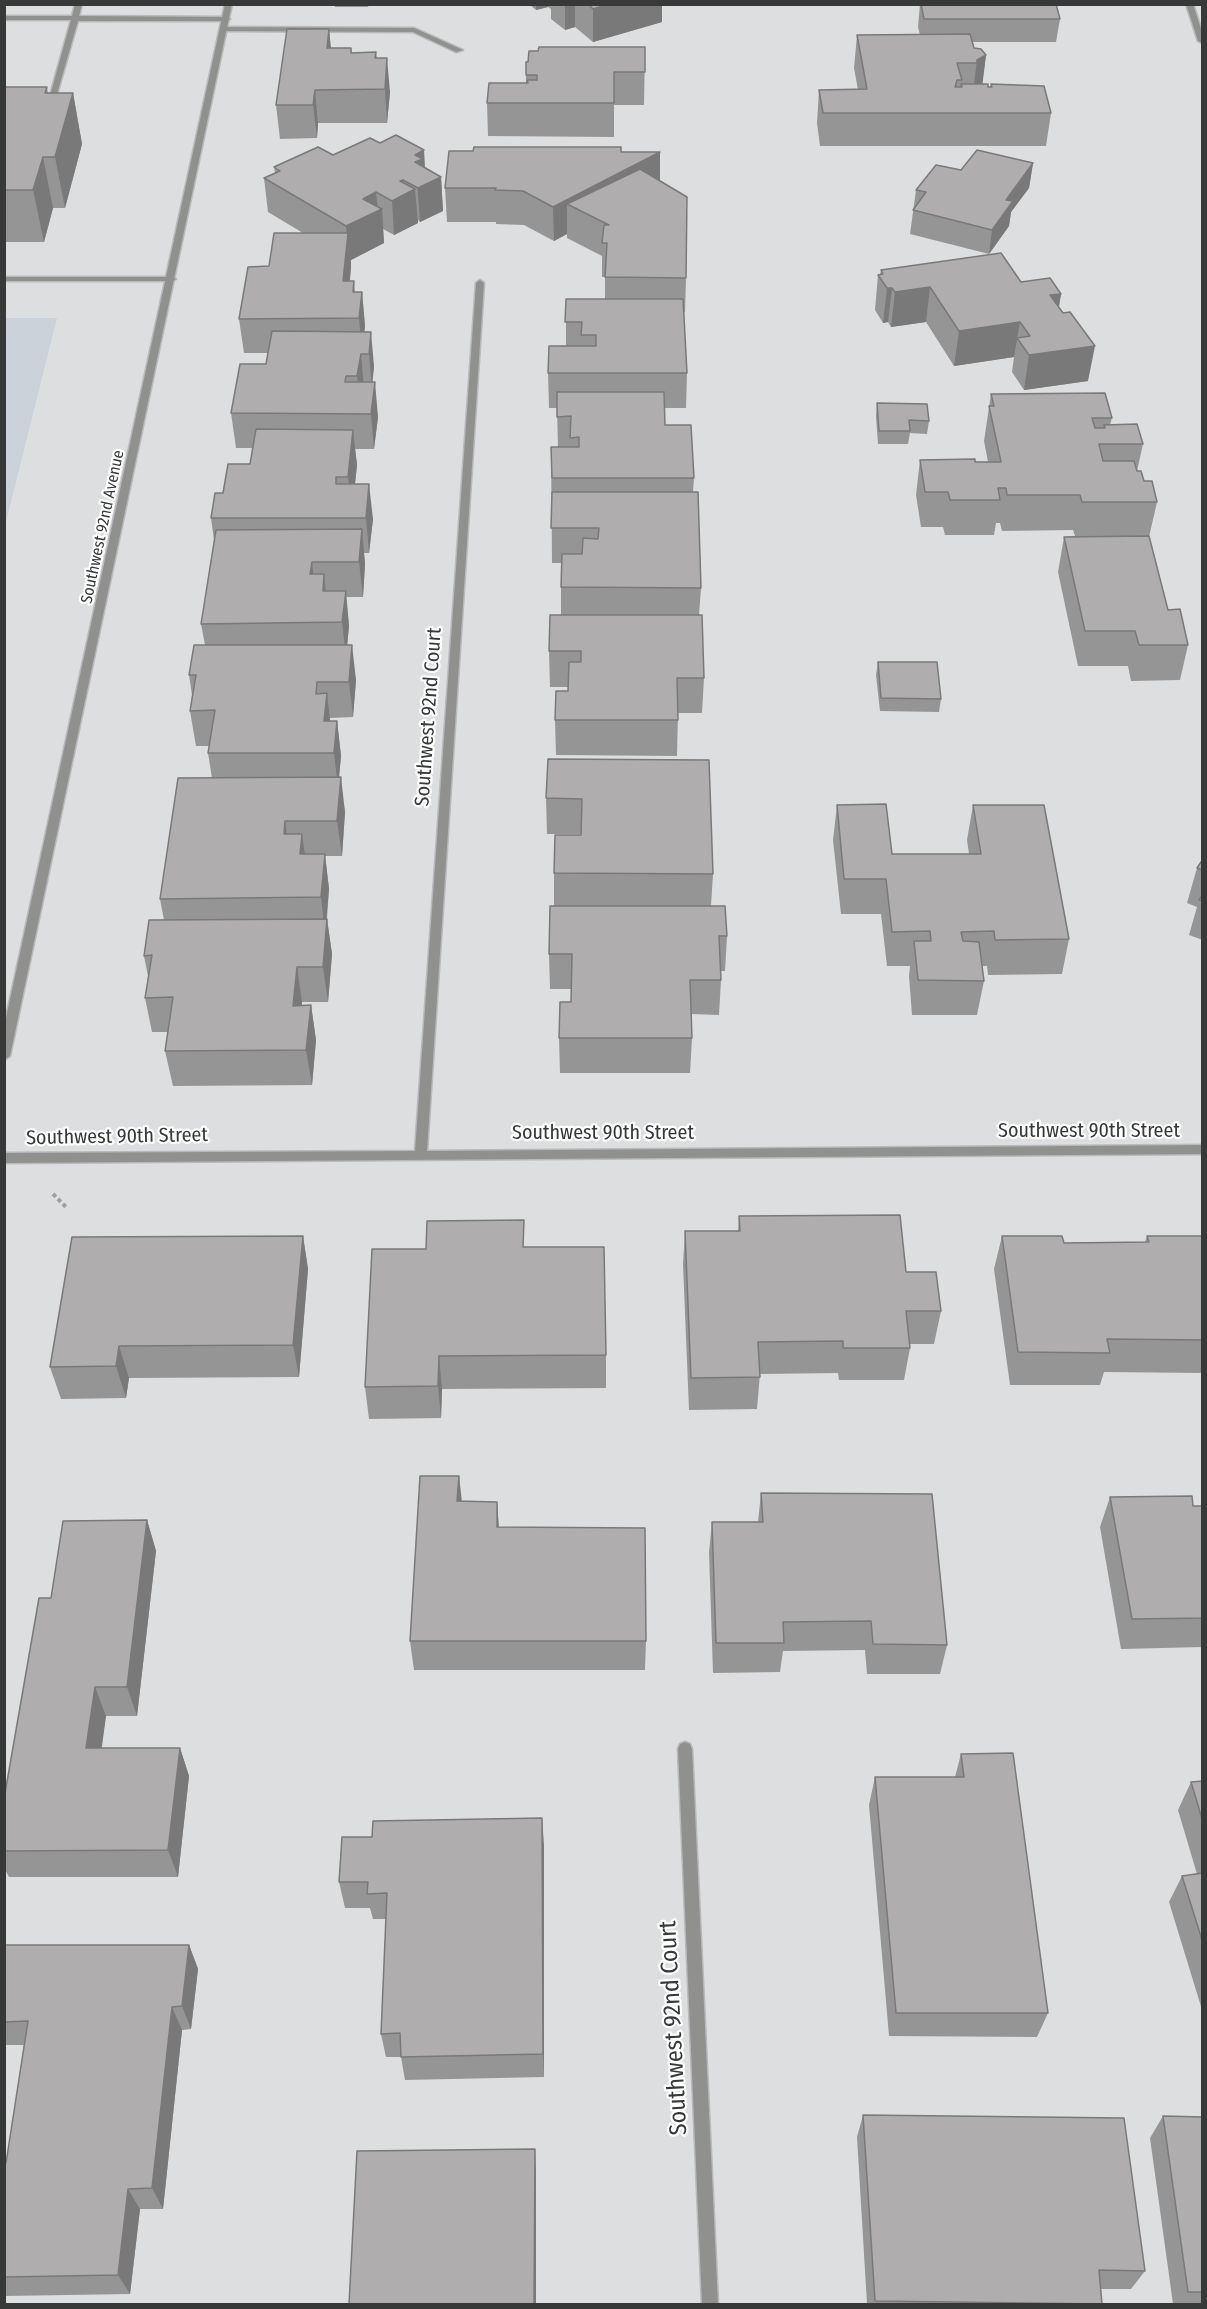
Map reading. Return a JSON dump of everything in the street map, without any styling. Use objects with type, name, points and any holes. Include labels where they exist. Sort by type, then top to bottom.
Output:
[{"type":"street","points":[[47,114],[79,4]]},
{"type":"street","name":"Southwest 92nd Avenue","points":[[4,1056],[229,4]]},
{"type":"street","points":[[1190,7],[1203,10]]},
{"type":"street","points":[[1190,7],[1203,41]]},
{"type":"street","points":[[4,18],[226,19]]},
{"type":"street","points":[[224,29],[414,30],[459,50]]},
{"type":"street","points":[[4,279],[172,279]]},
{"type":"street","name":"Southwest 92nd Court","points":[[422,1154],[480,283]]},
{"type":"street","name":"Southwest 90th Street","points":[[4,1158],[1203,1150]]},
{"type":"street","name":"Southwest 92nd Court","points":[[685,1749],[710,2304]]},
{"type":"path","points":[[52,1194],[67,1208]]},
{"type":"shaded area","points":[[4,318],[57,318],[5,526]]},
{"type":"building","points":[[588,4],[609,4],[593,9]]},
{"type":"building","points":[[921,4],[1056,4],[1060,19],[924,19]]},
{"type":"building","points":[[287,29],[329,29],[327,48],[351,48],[351,53],[376,52],[375,58],[387,58],[385,89],[315,90],[313,105],[276,105]]},
{"type":"building","points":[[970,34],[974,48],[981,49],[986,55],[977,60],[977,63],[957,63],[962,80],[957,80],[955,87],[962,87],[961,84],[988,84],[988,87],[992,87],[991,84],[1044,86],[1051,113],[823,113],[819,90],[867,89],[857,35]]},
{"type":"building","points":[[539,47],[645,47],[645,72],[614,72],[614,103],[487,103],[489,83],[528,83],[527,80],[537,80],[537,75],[526,75],[526,62],[528,62],[529,51],[538,51]]},
{"type":"building","points":[[4,87],[47,87],[45,93],[73,93],[55,157],[43,157],[33,190],[4,190]]},
{"type":"building","points":[[396,135],[424,150],[415,155],[423,159],[415,162],[441,177],[418,188],[403,180],[400,181],[415,189],[392,201],[376,192],[363,199],[382,209],[346,226],[264,178],[280,171],[274,167],[318,147],[333,155],[370,138],[380,143]]},
{"type":"building","points":[[474,147],[621,147],[621,152],[660,152],[553,207],[523,191],[495,190],[496,188],[445,188],[449,151],[473,151]]},
{"type":"building","points":[[977,150],[1033,163],[1006,200],[1013,201],[992,230],[913,210],[926,192],[916,190],[936,165],[961,170]]},
{"type":"building","points":[[640,169],[687,197],[686,278],[605,277],[607,243],[602,243],[604,225],[609,225],[567,204]]},
{"type":"building","points":[[274,233],[348,233],[343,281],[354,281],[353,292],[362,292],[359,318],[239,319],[248,267],[269,266]]},
{"type":"building","points":[[1001,253],[1021,282],[1050,278],[1061,294],[1050,295],[1063,313],[1070,312],[1095,346],[1029,355],[1017,338],[1030,336],[1020,322],[959,331],[930,287],[895,292],[892,288],[887,288],[878,275],[883,274],[881,270]]},
{"type":"building","points":[[566,299],[683,299],[687,373],[548,373],[549,346],[596,346],[596,335],[581,335],[582,322],[565,322]]},
{"type":"building","points":[[272,331],[371,332],[369,354],[361,354],[357,376],[346,376],[345,382],[375,382],[371,414],[231,413],[240,364],[266,364]]},
{"type":"building","points":[[557,392],[664,392],[665,425],[691,425],[694,478],[552,478],[551,447],[579,447],[579,437],[570,438],[571,416],[557,417]]},
{"type":"building","points":[[1105,393],[1112,418],[1092,418],[1095,428],[1105,428],[1104,425],[1137,424],[1143,444],[1099,444],[1103,461],[1134,461],[1144,481],[1152,481],[1157,502],[1082,502],[1080,495],[1007,495],[1006,488],[998,488],[1000,500],[950,500],[948,492],[925,492],[920,460],[975,459],[975,462],[1001,462],[989,406],[994,406],[991,394]]},
{"type":"building","points":[[877,403],[927,404],[929,421],[909,420],[910,431],[879,431]]},
{"type":"building","points":[[256,429],[353,430],[348,477],[336,477],[336,484],[369,484],[366,518],[211,518],[215,493],[223,493],[228,464],[250,464]]},
{"type":"building","points":[[552,492],[698,492],[701,588],[561,587],[562,554],[582,554],[583,538],[598,539],[599,528],[551,528]]},
{"type":"building","points":[[362,529],[359,562],[312,562],[310,574],[324,574],[323,591],[346,591],[342,622],[201,624],[216,530]]},
{"type":"building","points":[[1149,536],[1168,610],[1180,609],[1188,645],[1139,645],[1135,631],[1085,631],[1064,537]]},
{"type":"building","points":[[550,615],[702,615],[704,678],[677,678],[678,720],[555,720],[556,691],[568,691],[569,662],[581,662],[581,651],[549,651]]},
{"type":"building","points":[[194,645],[352,645],[349,682],[317,682],[316,694],[327,693],[324,721],[337,721],[334,753],[208,753],[215,710],[190,711],[196,675],[189,675]]},
{"type":"building","points":[[878,662],[937,662],[941,699],[881,698]]},
{"type":"building","points":[[548,759],[709,760],[713,874],[554,873],[555,835],[581,835],[582,799],[546,798]]},
{"type":"building","points":[[341,777],[337,821],[285,821],[284,834],[302,834],[300,854],[325,854],[321,897],[160,899],[178,778]]},
{"type":"building","points":[[886,804],[892,854],[981,854],[973,805],[1044,805],[1069,939],[995,940],[994,931],[961,932],[963,941],[979,942],[984,981],[918,980],[914,941],[931,941],[930,931],[892,932],[886,879],[844,879],[837,805]]},
{"type":"building","points":[[1203,859],[1203,870],[1197,868]]},
{"type":"building","points":[[550,906],[725,906],[727,936],[719,936],[721,980],[690,980],[692,1038],[559,1038],[560,1002],[571,1002],[572,954],[549,954]]},
{"type":"building","points":[[327,919],[323,967],[297,967],[293,1006],[311,1005],[306,1050],[165,1051],[173,997],[145,998],[152,955],[144,956],[149,920]]},
{"type":"building","points":[[900,1215],[906,1272],[936,1272],[941,1311],[906,1311],[910,1348],[843,1348],[843,1341],[758,1342],[760,1377],[691,1378],[685,1231],[740,1231],[739,1216]]},
{"type":"building","points":[[524,1220],[523,1247],[604,1247],[606,1355],[439,1356],[438,1386],[365,1387],[372,1249],[426,1249],[427,1221]]},
{"type":"building","points":[[303,1236],[293,1345],[119,1346],[116,1366],[50,1367],[72,1237]]},
{"type":"building","points":[[1002,1236],[1062,1236],[1064,1243],[1149,1242],[1147,1236],[1203,1236],[1203,1340],[1107,1339],[1110,1353],[1018,1352]]},
{"type":"building","points":[[420,1476],[459,1476],[457,1501],[497,1502],[497,1527],[645,1528],[646,1641],[410,1641]]},
{"type":"building","points":[[761,1493],[932,1494],[947,1645],[873,1644],[871,1621],[783,1622],[784,1643],[716,1643],[712,1522],[763,1522]]},
{"type":"building","points":[[1192,1496],[1193,1506],[1203,1506],[1203,1618],[1132,1619],[1110,1497]]},
{"type":"building","points":[[147,1520],[127,1687],[95,1687],[86,1748],[180,1748],[168,1850],[4,1851],[4,1799],[39,1598],[51,1598],[63,1521]]},
{"type":"building","points":[[1013,1753],[1048,2013],[896,2013],[875,1777],[964,1777],[961,1754]]},
{"type":"building","points":[[1203,1781],[1203,1822],[1191,1782]]},
{"type":"building","points":[[542,1818],[543,2054],[401,2057],[400,2033],[381,2034],[387,1893],[367,1894],[368,1882],[339,1882],[342,1837],[372,1837],[373,1821]]},
{"type":"building","points":[[1203,1873],[1203,1943],[1182,1876]]},
{"type":"building","points":[[4,1945],[189,1945],[182,2006],[172,2007],[152,2188],[128,2189],[118,2275],[4,2277],[4,2163],[6,2163],[28,2021],[4,2022]]},
{"type":"building","points":[[863,2115],[1124,2118],[1145,2271],[1099,2270],[1102,2304],[875,2301]]},
{"type":"building","points":[[1163,2116],[1203,2117],[1203,2292],[1188,2292]]},
{"type":"building","points":[[535,2149],[534,2304],[349,2304],[357,2151]]}]
